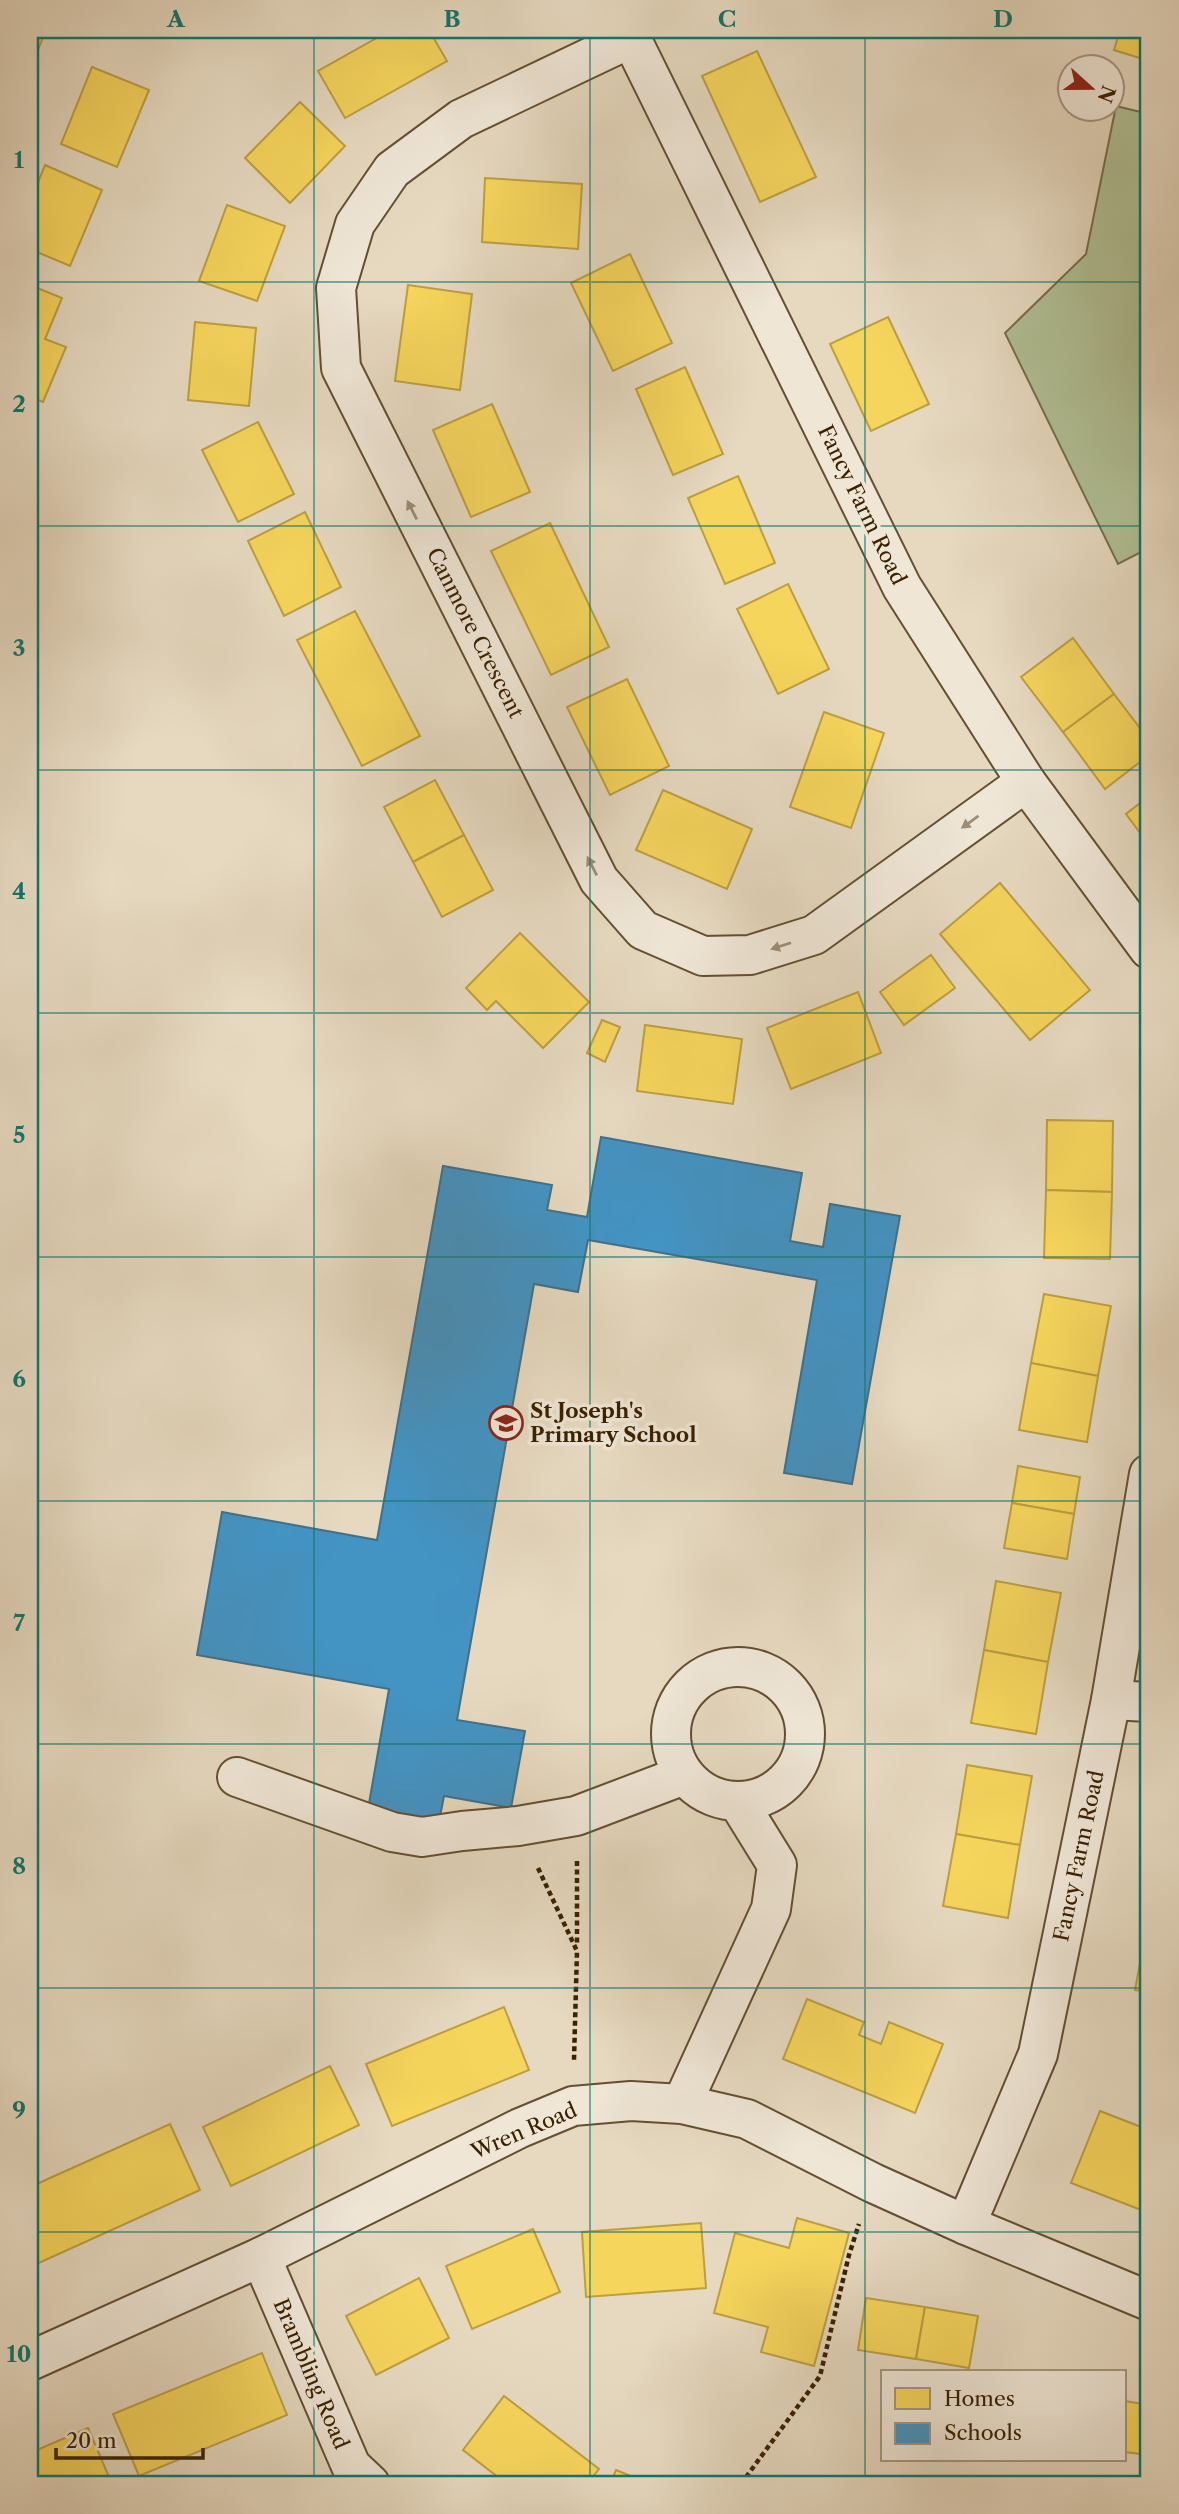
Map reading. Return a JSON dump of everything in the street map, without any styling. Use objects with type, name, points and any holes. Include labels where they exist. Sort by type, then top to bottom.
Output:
[{"type":"street","name":"Fancy Farm Road","points":[[629,34],[902,587],[1026,782],[1149,949]]},
{"type":"street","name":"Canmore Crescent","points":[[629,34],[461,119],[392,170],[355,224],[336,288],[341,368],[599,880],[643,930],[703,956],[750,955],[814,935],[1026,782]]},
{"type":"street","name":"Fancy Farm Road","points":[[965,2225],[1038,2054],[1111,1700],[1149,1474]]},
{"type":"street","points":[[740,1667],[771,1675],[788,1689],[799,1705],[804,1722],[805,1742],[793,1772],[780,1787],[762,1797],[738,1802],[713,1797],[693,1786],[684,1775],[673,1751],[671,1725],[676,1706],[688,1689],[703,1676],[721,1669],[740,1667]]},
{"type":"street","points":[[1111,1700],[1149,1702]]},
{"type":"street","points":[[237,1777],[392,1832],[422,1837],[576,1816],[684,1775]]},
{"type":"street","points":[[682,2104],[771,1909],[777,1865],[738,1802]]},
{"type":"street","name":"Wren Road","points":[[30,2361],[261,2257],[520,2128],[573,2106],[631,2101],[682,2104],[747,2119],[873,2183],[965,2225],[1149,2301]]},
{"type":"street","name":"Brambling Road","points":[[261,2257],[351,2466],[370,2484]]},
{"type":"path","points":[[573,2106],[577,1951],[576,1816]]},
{"type":"path","points":[[518,1826],[577,1951]]},
{"type":"path","points":[[741,2484],[820,2376],[849,2255],[873,2183]]},
{"type":"green space","points":[[1126,108],[1149,114],[1149,548],[1118,564],[1005,333],[1086,254],[1113,122],[1126,122]]},
{"type":"building: Homes","points":[[30,30],[46,30],[30,70]]},
{"type":"building: Homes","points":[[391,30],[429,30],[447,61],[345,118],[318,71]]},
{"type":"building: Homes","points":[[1120,30],[1149,30],[1149,61],[1114,50]]},
{"type":"building: Homes","points":[[757,51],[816,177],[760,202],[702,76]]},
{"type":"building: Homes","points":[[92,67],[149,90],[117,167],[61,144]]},
{"type":"building: Homes","points":[[300,102],[345,146],[290,203],[245,158]]},
{"type":"building: Homes","points":[[45,165],[102,190],[70,266],[30,249],[30,202]]},
{"type":"building: Homes","points":[[485,178],[582,184],[578,249],[482,242]]},
{"type":"building: Homes","points":[[227,205],[285,226],[257,301],[199,281]]},
{"type":"building: Homes","points":[[630,254],[672,343],[613,371],[571,283]]},
{"type":"building: Homes","points":[[30,285],[62,298],[45,339],[66,347],[43,402],[30,397]]},
{"type":"building: Homes","points":[[408,285],[472,294],[460,390],[395,381]]},
{"type":"building: Homes","points":[[888,317],[929,404],[871,431],[830,344]]},
{"type":"building: Homes","points":[[195,322],[256,328],[249,406],[188,400]]},
{"type":"building: Homes","points":[[685,367],[723,454],[673,475],[636,389]]},
{"type":"building: Homes","points":[[492,404],[530,492],[471,517],[433,430]]},
{"type":"building: Homes","points":[[258,422],[294,494],[238,522],[202,450]]},
{"type":"building: Homes","points":[[738,476],[775,563],[725,584],[688,498]]},
{"type":"building: Homes","points":[[305,512],[341,587],[284,616],[248,541]]},
{"type":"building: Homes","points":[[550,523],[609,647],[551,675],[491,551]]},
{"type":"building: Homes","points":[[788,584],[829,669],[778,694],[737,609]]},
{"type":"building: Homes","points":[[355,611],[420,736],[362,766],[297,640]]},
{"type":"building: Homes","points":[[1073,638],[1114,694],[1063,732],[1021,677]]},
{"type":"building: Homes","points":[[627,679],[669,766],[610,795],[567,707]]},
{"type":"building: Homes","points":[[1114,694],[1149,740],[1149,755],[1105,789],[1063,732]]},
{"type":"building: Homes","points":[[824,712],[884,733],[851,828],[790,807]]},
{"type":"building: Homes","points":[[435,780],[464,835],[413,862],[384,807]]},
{"type":"building: Homes","points":[[663,790],[752,829],[727,889],[636,850]]},
{"type":"building: Homes","points":[[1149,796],[1149,845],[1126,814]]},
{"type":"building: Homes","points":[[464,835],[493,890],[442,917],[413,862]]},
{"type":"building: Homes","points":[[1000,883],[1090,990],[1030,1040],[940,934]]},
{"type":"building: Homes","points":[[520,933],[589,1002],[543,1048],[496,1001],[487,1010],[466,988]]},
{"type":"building: Homes","points":[[931,955],[955,988],[904,1025],[880,992]]},
{"type":"building: Homes","points":[[858,992],[881,1053],[791,1089],[767,1028]]},
{"type":"building: Homes","points":[[602,1020],[620,1027],[605,1062],[587,1053]]},
{"type":"building: Homes","points":[[645,1025],[742,1039],[733,1104],[637,1091]]},
{"type":"building: Homes","points":[[1047,1120],[1113,1121],[1112,1192],[1046,1190]]},
{"type":"building: Homes","points":[[1046,1190],[1112,1192],[1110,1259],[1044,1258]]},
{"type":"building: Homes","points":[[1044,1294],[1111,1306],[1098,1376],[1031,1363]]},
{"type":"building: Homes","points":[[1031,1363],[1098,1376],[1087,1442],[1019,1430]]},
{"type":"building: Homes","points":[[1018,1466],[1080,1477],[1074,1514],[1012,1503]]},
{"type":"building: Homes","points":[[1012,1503],[1074,1514],[1067,1559],[1004,1548]]},
{"type":"building: Homes","points":[[996,1581],[1061,1593],[1048,1662],[984,1650]]},
{"type":"building: Homes","points":[[984,1650],[1048,1662],[1036,1734],[971,1723]]},
{"type":"building: Homes","points":[[967,1765],[1032,1776],[1020,1845],[956,1834]]},
{"type":"building: Homes","points":[[956,1834],[1020,1845],[1008,1918],[943,1906]]},
{"type":"building: Homes","points":[[1143,1947],[1149,1947],[1149,1992],[1135,1990]]},
{"type":"building: Homes","points":[[807,1999],[864,2022],[859,2035],[881,2044],[889,2022],[943,2044],[915,2113],[783,2059]]},
{"type":"building: Homes","points":[[504,2007],[529,2070],[392,2126],[366,2064]]},
{"type":"building: Homes","points":[[330,2066],[359,2125],[231,2186],[203,2127]]},
{"type":"building: Homes","points":[[1100,2111],[1149,2130],[1143,2156],[1149,2159],[1149,2213],[1071,2183]]},
{"type":"building: Homes","points":[[170,2124],[200,2190],[30,2267],[30,2187]]},
{"type":"building: Homes","points":[[797,2218],[849,2233],[814,2366],[761,2352],[768,2327],[714,2313],[735,2233],[789,2248]]},
{"type":"building: Homes","points":[[701,2223],[706,2288],[586,2297],[582,2232]]},
{"type":"building: Homes","points":[[533,2229],[560,2292],[472,2329],[446,2266]]},
{"type":"building: Homes","points":[[419,2278],[449,2338],[376,2375],[346,2316]]},
{"type":"building: Homes","points":[[866,2298],[925,2307],[916,2359],[858,2350]]},
{"type":"building: Homes","points":[[925,2307],[978,2316],[969,2368],[916,2359]]},
{"type":"building: Homes","points":[[262,2353],[287,2415],[139,2476],[113,2414]]},
{"type":"building: Homes","points":[[504,2396],[599,2469],[587,2484],[507,2484],[463,2450]]},
{"type":"building: Homes","points":[[1126,2401],[1149,2405],[1149,2455],[1126,2452]]},
{"type":"building: Homes","points":[[88,2428],[112,2484],[30,2484],[30,2453]]},
{"type":"building: Homes","points":[[616,2470],[650,2484],[610,2484]]},
{"type":"building: Schools","points":[[601,1137],[802,1173],[790,1241],[823,1247],[830,1204],[900,1216],[852,1484],[784,1473],[817,1280],[588,1240],[578,1292],[534,1284],[457,1720],[525,1731],[511,1808],[444,1796],[438,1827],[367,1815],[389,1689],[197,1655],[222,1512],[377,1540],[443,1166],[552,1185],[547,1210],[587,1217]]},
{"type":"place","name":"St Joseph's Primary School","points":[[506,1423]]}]
